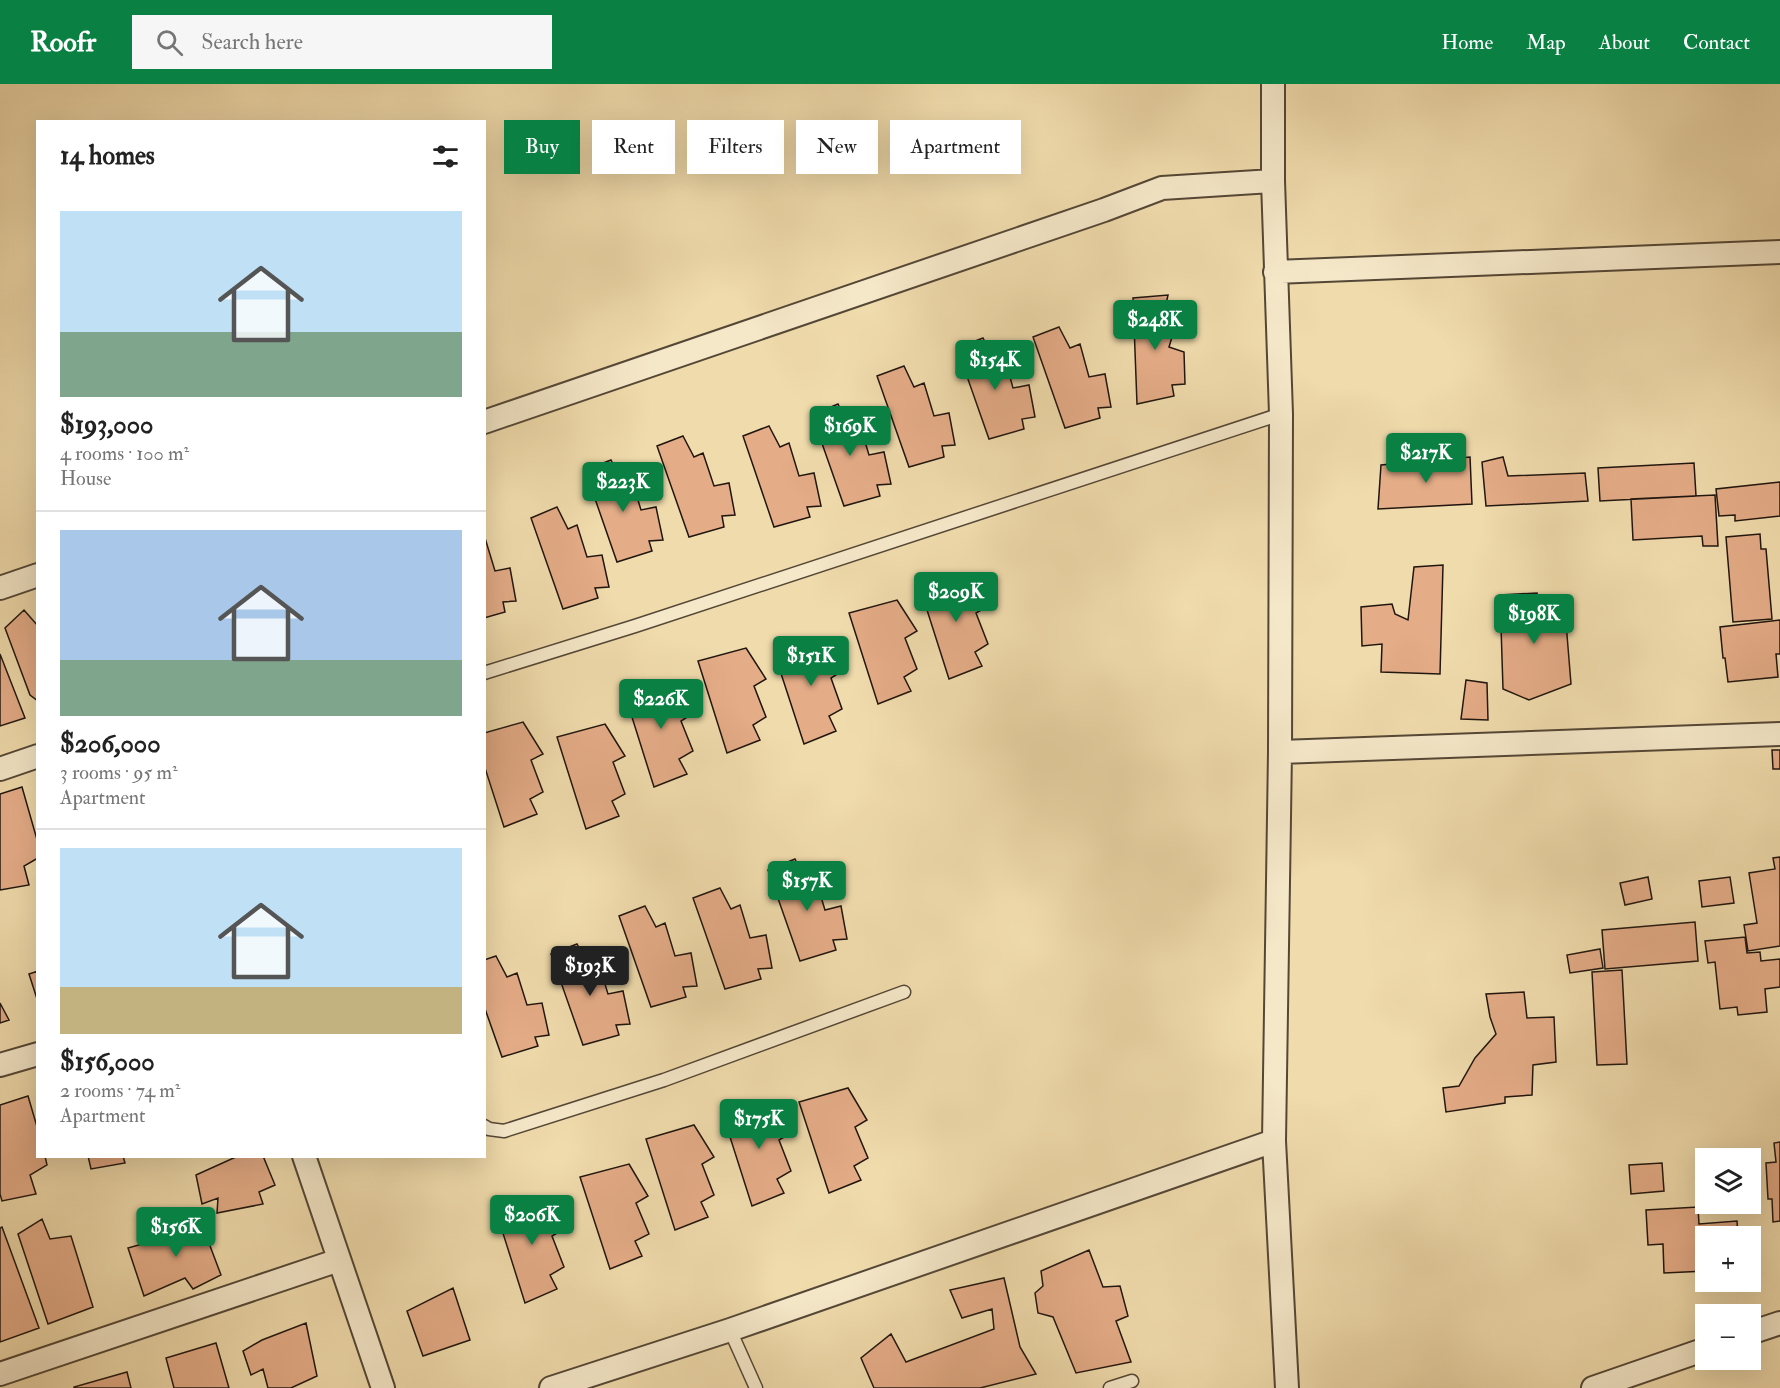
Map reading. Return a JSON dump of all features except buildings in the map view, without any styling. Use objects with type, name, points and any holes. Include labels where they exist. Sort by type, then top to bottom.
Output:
[{"type":"street","points":[[1273,84],[1275,272],[1281,414],[1280,752],[1274,1141],[1287,1388]]},
{"type":"street","points":[[486,421],[1162,189],[1273,180]]},
{"type":"street","points":[[1275,272],[1780,252]]},
{"type":"street","points":[[0,588],[36,576]]},
{"type":"street","points":[[1280,752],[1780,734]]},
{"type":"street","points":[[0,769],[36,757]]},
{"type":"street","points":[[0,1065],[36,1055]]},
{"type":"street","points":[[551,1388],[730,1330],[1274,1141]]},
{"type":"street","points":[[305,1158],[383,1388]]},
{"type":"street","points":[[0,1374],[339,1260]]},
{"type":"street","points":[[1761,1329],[1780,1323]]},
{"type":"street","points":[[1593,1388],[1695,1353]]},
{"type":"lane","points":[[486,672],[635,626],[1281,414]]},
{"type":"lane","points":[[486,1127],[504,1131],[664,1080],[904,992]]},
{"type":"lane","points":[[730,1330],[756,1388]]},
{"type":"lane","points":[[1110,1388],[1132,1381]]}]
